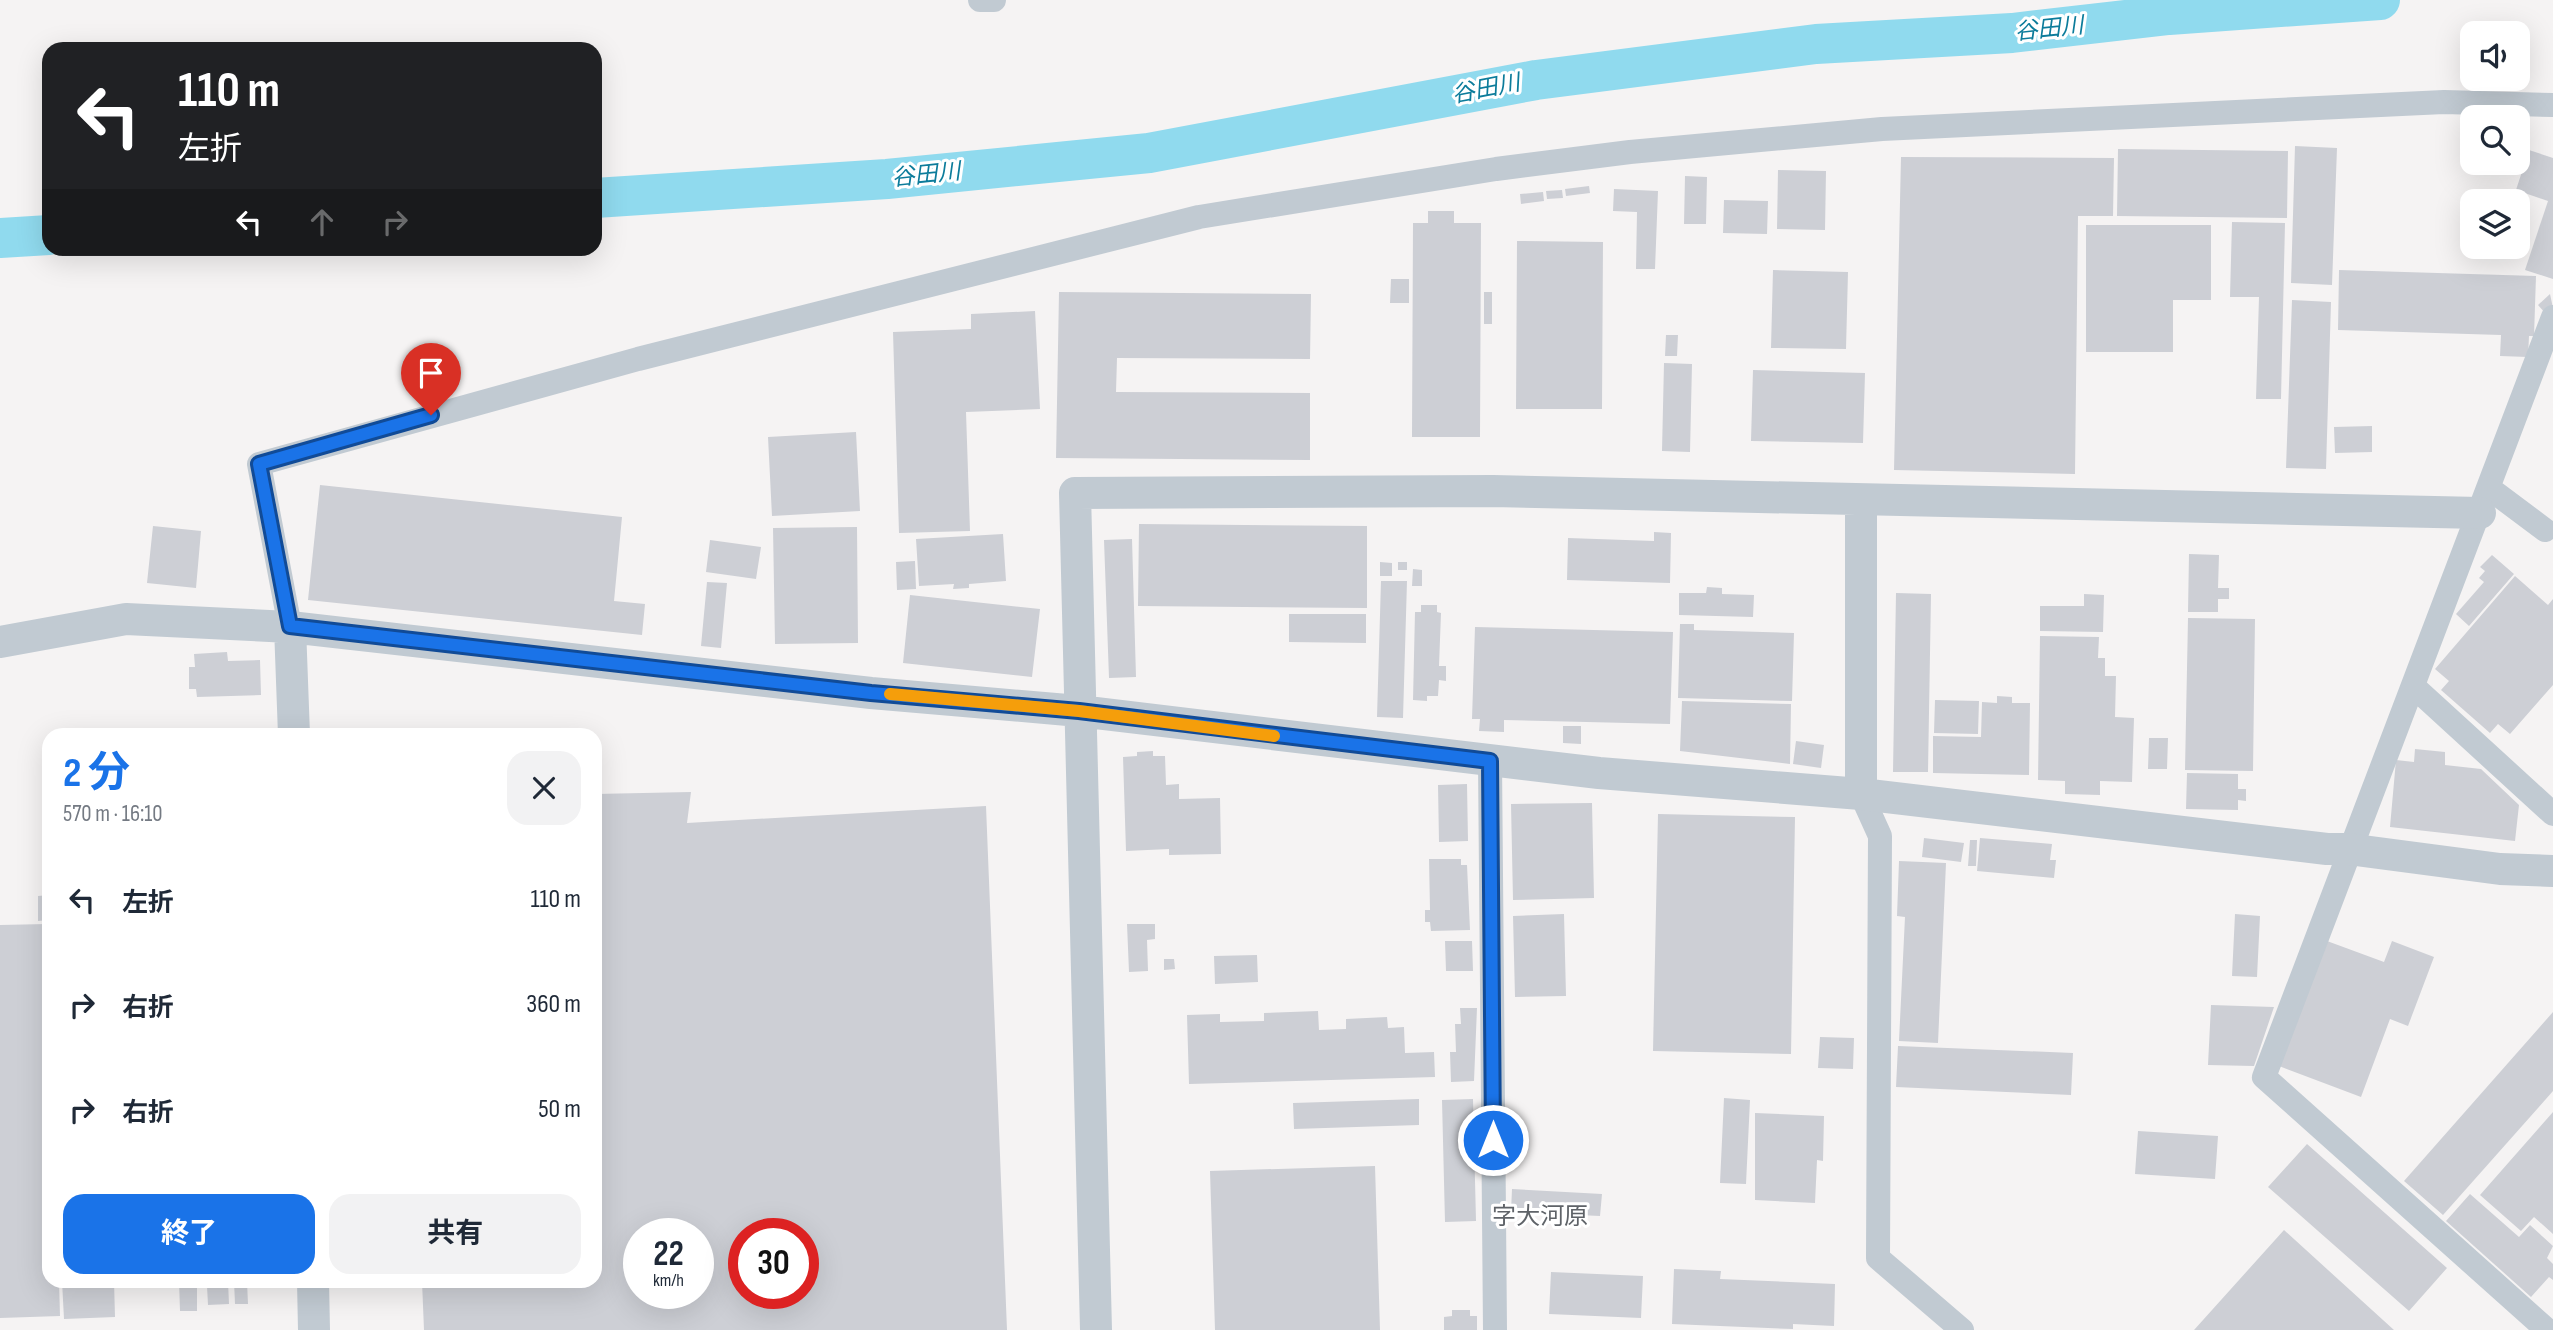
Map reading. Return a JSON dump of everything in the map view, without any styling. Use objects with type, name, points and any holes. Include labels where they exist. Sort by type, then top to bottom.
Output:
[{"type":"street","points":[[980,0],[994,0]]},
{"type":"street","points":[[294,728],[290,626],[259,464],[638,359],[1199,217],[1496,169],[1630,152],[1882,129],[2444,102],[2553,105]]},
{"type":"street","points":[[2547,1330],[2264,1077],[2348,849],[2553,317]]},
{"type":"street","points":[[1096,1330],[1075,493],[1493,491],[1861,500],[2484,501],[2545,530]]},
{"type":"street","points":[[1861,500],[1861,794],[1880,836],[1878,1258],[1962,1330]]},
{"type":"street","points":[[0,642],[126,619],[290,626],[871,693],[1079,711],[1490,761],[1861,794],[2139,829],[2348,849],[2500,869],[2553,871]]},
{"type":"street","points":[[2413,686],[2553,814]]},
{"type":"street","points":[[1490,761],[1494,1330]]},
{"type":"street","points":[[313,1288],[314,1330]]},
{"type":"building","points":[[2295,146],[2337,148],[2332,285],[2291,283]]},
{"type":"building","points":[[2118,149],[2288,151],[2287,218],[2117,216]]},
{"type":"building","points":[[2530,150],[2553,158],[2553,279],[2525,270],[2548,201],[2530,195],[2530,189],[2516,189],[2521,175],[2530,175]]},
{"type":"building","points":[[1901,157],[2114,158],[2113,216],[2078,216],[2075,474],[1894,470]]},
{"type":"building","points":[[1778,170],[1826,171],[1825,230],[1777,229]]},
{"type":"building","points":[[1685,176],[1707,177],[1706,224],[1684,224]]},
{"type":"building","points":[[1589,186],[1590,193],[1566,196],[1565,189]]},
{"type":"building","points":[[1614,189],[1658,191],[1655,269],[1636,269],[1637,212],[1613,211]]},
{"type":"building","points":[[1562,190],[1563,198],[1547,199],[1546,191]]},
{"type":"building","points":[[1543,192],[1544,201],[1521,204],[1520,194]]},
{"type":"building","points":[[1724,200],[1768,201],[1767,234],[1723,233]]},
{"type":"building","points":[[1428,211],[1454,211],[1454,223],[1481,223],[1480,437],[1412,437],[1413,223],[1428,223]]},
{"type":"building","points":[[2232,222],[2285,223],[2281,399],[2256,399],[2259,297],[2230,297]]},
{"type":"building","points":[[2086,225],[2211,225],[2211,300],[2173,300],[2173,352],[2086,352]]},
{"type":"building","points":[[1517,241],[1603,242],[1602,409],[1516,409]]},
{"type":"building","points":[[1773,270],[1848,272],[1846,349],[1771,348]]},
{"type":"building","points":[[2339,270],[2536,276],[2534,336],[2529,336],[2528,357],[2500,356],[2501,335],[2338,330]]},
{"type":"building","points":[[1391,279],[1409,279],[1409,303],[1390,303]]},
{"type":"building","points":[[1059,292],[1311,294],[1310,359],[1117,358],[1116,392],[1310,393],[1310,460],[1056,458]]},
{"type":"building","points":[[1484,292],[1492,292],[1492,324],[1484,324]]},
{"type":"building","points":[[2550,294],[2553,308],[2546,314],[2538,305]]},
{"type":"building","points":[[2292,300],[2331,302],[2326,469],[2286,468]]},
{"type":"building","points":[[1035,311],[1040,409],[966,412],[970,531],[899,533],[893,332],[971,329],[971,314]]},
{"type":"building","points":[[1666,335],[1678,335],[1677,356],[1665,356]]},
{"type":"building","points":[[1664,363],[1692,364],[1690,452],[1662,451]]},
{"type":"building","points":[[1753,370],[1865,373],[1863,443],[1751,441]]},
{"type":"building","points":[[2372,426],[2372,452],[2335,453],[2334,427]]},
{"type":"building","points":[[856,432],[860,511],[772,516],[768,437]]},
{"type":"building","points":[[320,485],[622,517],[614,601],[645,604],[642,635],[308,600]]},
{"type":"building","points":[[1139,524],[1367,526],[1367,608],[1138,606]]},
{"type":"building","points":[[153,526],[201,531],[196,588],[147,583]]},
{"type":"building","points":[[857,527],[858,643],[775,644],[773,528]]},
{"type":"building","points":[[1654,532],[1671,533],[1670,583],[1567,580],[1568,538],[1654,541]]},
{"type":"building","points":[[1003,534],[1006,581],[969,584],[969,588],[953,589],[954,584],[919,586],[916,539]]},
{"type":"building","points":[[1132,539],[1136,677],[1109,678],[1104,540]]},
{"type":"building","points":[[710,540],[761,547],[756,579],[706,572]]},
{"type":"building","points":[[2189,554],[2219,555],[2218,588],[2229,588],[2229,599],[2218,599],[2218,612],[2188,612]]},
{"type":"building","points":[[2492,555],[2514,574],[2469,626],[2456,614],[2484,582],[2479,578],[2485,571],[2480,567]]},
{"type":"building","points":[[915,561],[916,589],[897,590],[896,562]]},
{"type":"building","points":[[1380,562],[1392,563],[1392,576],[1380,576]]},
{"type":"building","points":[[1398,562],[1407,562],[1407,570],[1398,570]]},
{"type":"building","points":[[1413,569],[1422,570],[1422,586],[1412,586]]},
{"type":"building","points":[[2515,576],[2548,605],[2553,599],[2553,685],[2510,734],[2498,724],[2490,733],[2441,690],[2449,681],[2435,669]]},
{"type":"building","points":[[1381,581],[1407,581],[1403,718],[1377,717]]},
{"type":"building","points":[[707,582],[727,583],[721,648],[701,646]]},
{"type":"building","points":[[1707,587],[1722,588],[1722,594],[1754,595],[1753,617],[1679,615],[1679,593],[1706,593]]},
{"type":"building","points":[[1896,593],[1931,594],[1928,772],[1893,772]]},
{"type":"building","points":[[2084,594],[2104,595],[2103,632],[2040,631],[2040,606],[2084,606]]},
{"type":"building","points":[[910,595],[1040,609],[1032,677],[903,663]]},
{"type":"building","points":[[1421,605],[1437,605],[1437,612],[1441,613],[1439,666],[1446,666],[1446,681],[1439,680],[1438,696],[1427,696],[1427,701],[1413,700],[1415,612],[1421,612]]},
{"type":"building","points":[[1289,614],[1366,614],[1366,643],[1289,642]]},
{"type":"building","points":[[2188,618],[2255,619],[2253,771],[2185,770]]},
{"type":"building","points":[[1680,624],[1694,624],[1694,630],[1794,633],[1792,701],[1678,698]]},
{"type":"building","points":[[1475,627],[1673,632],[1670,724],[1504,720],[1504,732],[1479,731],[1480,719],[1472,719]]},
{"type":"building","points":[[2040,636],[2099,637],[2098,658],[2105,658],[2105,676],[2116,676],[2115,717],[2134,718],[2132,782],[2100,781],[2100,795],[2065,794],[2065,781],[2038,780]]},
{"type":"building","points":[[227,652],[228,661],[260,660],[261,695],[197,697],[196,689],[189,689],[189,667],[195,667],[194,654]]},
{"type":"building","points":[[1997,696],[2012,697],[2012,703],[2030,703],[2029,775],[1933,773],[1933,736],[1981,737],[1982,702],[1997,703]]},
{"type":"building","points":[[1935,700],[1979,701],[1978,734],[1934,733]]},
{"type":"building","points":[[1682,701],[1791,704],[1790,764],[1680,751]]},
{"type":"building","points":[[1563,726],[1581,726],[1581,744],[1563,743]]},
{"type":"building","points":[[2149,738],[2168,738],[2167,769],[2148,769]]},
{"type":"building","points":[[1796,741],[1824,745],[1821,768],[1793,764]]},
{"type":"building","points":[[2415,749],[2445,752],[2445,765],[2481,769],[2519,805],[2515,841],[2390,827],[2396,760],[2414,762]]},
{"type":"building","points":[[1153,751],[1153,756],[1165,756],[1166,785],[1179,784],[1179,799],[1220,798],[1221,854],[1169,855],[1169,849],[1126,851],[1123,757],[1137,756],[1137,752]]},
{"type":"building","points":[[2187,773],[2238,774],[2238,789],[2246,789],[2246,801],[2238,800],[2238,810],[2186,809]]},
{"type":"building","points":[[1467,784],[1468,841],[1439,842],[1438,785]]},
{"type":"building","points":[[691,792],[687,823],[986,806],[1007,1330],[424,1330],[422,1288],[602,1288],[602,794]]},
{"type":"building","points":[[1592,803],[1594,898],[1513,900],[1511,804]]},
{"type":"building","points":[[1658,814],[1795,817],[1791,1054],[1653,1051]]},
{"type":"building","points":[[1924,838],[1964,843],[1961,862],[1922,857]]},
{"type":"building","points":[[1980,838],[2052,844],[2050,860],[2056,860],[2054,878],[1977,871]]},
{"type":"building","points":[[1970,840],[1977,840],[1976,866],[1968,866]]},
{"type":"building","points":[[1429,859],[1461,859],[1461,865],[1467,865],[1470,930],[1431,931],[1430,922],[1425,922],[1425,910],[1430,910]]},
{"type":"building","points":[[1899,861],[1946,863],[1938,1043],[1899,1041],[1905,917],[1897,916]]},
{"type":"building","points":[[38,896],[42,896],[42,921],[38,921]]},
{"type":"building","points":[[1564,914],[1566,996],[1515,997],[1513,916]]},
{"type":"building","points":[[2235,914],[2260,916],[2257,977],[2232,976]]},
{"type":"building","points":[[42,924],[42,1288],[59,1288],[60,1316],[0,1318],[0,925]]},
{"type":"building","points":[[1127,924],[1155,924],[1155,939],[1147,940],[1148,971],[1129,972]]},
{"type":"building","points":[[1445,941],[1472,941],[1473,971],[1446,971]]},
{"type":"building","points":[[2327,941],[2384,962],[2392,941],[2434,957],[2408,1026],[2390,1019],[2361,1097],[2279,1066]]},
{"type":"building","points":[[1257,955],[1258,982],[1215,984],[1214,956]]},
{"type":"building","points":[[1164,959],[1174,959],[1175,969],[1164,970]]},
{"type":"building","points":[[2211,1005],[2274,1007],[2254,1066],[2208,1065]]},
{"type":"building","points":[[1460,1008],[1477,1008],[1474,1081],[1451,1082],[1450,1052],[1456,1052],[1455,1024],[1461,1024]]},
{"type":"building","points":[[1318,1011],[1319,1030],[1346,1029],[1346,1019],[1387,1017],[1388,1028],[1404,1027],[1405,1053],[1434,1052],[1435,1077],[1189,1084],[1187,1015],[1220,1014],[1220,1022],[1264,1021],[1264,1013]]},
{"type":"building","points":[[2553,1012],[2553,1091],[2443,1215],[2404,1181]]},
{"type":"building","points":[[1820,1037],[1854,1038],[1853,1069],[1818,1068]]},
{"type":"building","points":[[1898,1046],[2073,1053],[2071,1095],[1896,1087]]},
{"type":"building","points":[[1724,1098],[1750,1100],[1746,1184],[1720,1183]]},
{"type":"building","points":[[1419,1099],[1419,1125],[1294,1129],[1293,1103]]},
{"type":"building","points":[[1473,1099],[1476,1221],[1445,1222],[1442,1100]]},
{"type":"building","points":[[2553,1112],[2553,1234],[2534,1217],[2521,1231],[2480,1195]]},
{"type":"building","points":[[1755,1113],[1824,1116],[1823,1161],[1817,1160],[1815,1203],[1755,1200]]},
{"type":"building","points":[[2138,1131],[2218,1136],[2215,1179],[2135,1174]]},
{"type":"building","points":[[2307,1144],[2447,1268],[2409,1311],[2268,1187]]},
{"type":"building","points":[[1375,1166],[1380,1330],[1215,1330],[1210,1171]]},
{"type":"building","points":[[1512,1189],[1602,1194],[1600,1216],[1511,1212]]},
{"type":"building","points":[[2470,1194],[2519,1237],[2530,1225],[2553,1246],[2547,1258],[2553,1264],[2553,1280],[2549,1277],[2531,1297],[2446,1221]]},
{"type":"building","points":[[2284,1230],[2394,1330],[2194,1330]]},
{"type":"building","points":[[1674,1269],[1721,1271],[1720,1279],[1835,1284],[1834,1326],[1793,1324],[1793,1329],[1672,1324]]},
{"type":"building","points":[[1551,1272],[1643,1276],[1641,1318],[1549,1314]]},
{"type":"building","points":[[62,1288],[114,1288],[115,1317],[64,1319]]},
{"type":"building","points":[[179,1288],[197,1288],[197,1311],[180,1311]]},
{"type":"building","points":[[207,1288],[228,1288],[229,1304],[208,1305]]},
{"type":"building","points":[[234,1288],[247,1288],[248,1304],[235,1304]]},
{"type":"building","points":[[1452,1310],[1470,1310],[1470,1316],[1477,1316],[1477,1330],[1444,1330],[1444,1317],[1452,1316]]},
{"type":"waterway","name":"谷田川","points":[[602,198],[887,179],[1149,153],[1536,80],[1816,44],[2012,33],[2169,15],[2380,0]]},
{"type":"waterway","name":"谷田川","points":[[0,238],[42,235]]},
{"type":"slow traffic","points":[[890,694],[1079,711],[1274,736]]},
{"type":"district","name":"字大河原","points":[[1540,1216]]},
{"type":"route","points":[[431,415],[259,464],[290,626],[871,693],[1079,711],[1490,761],[1493,1140]]}]
